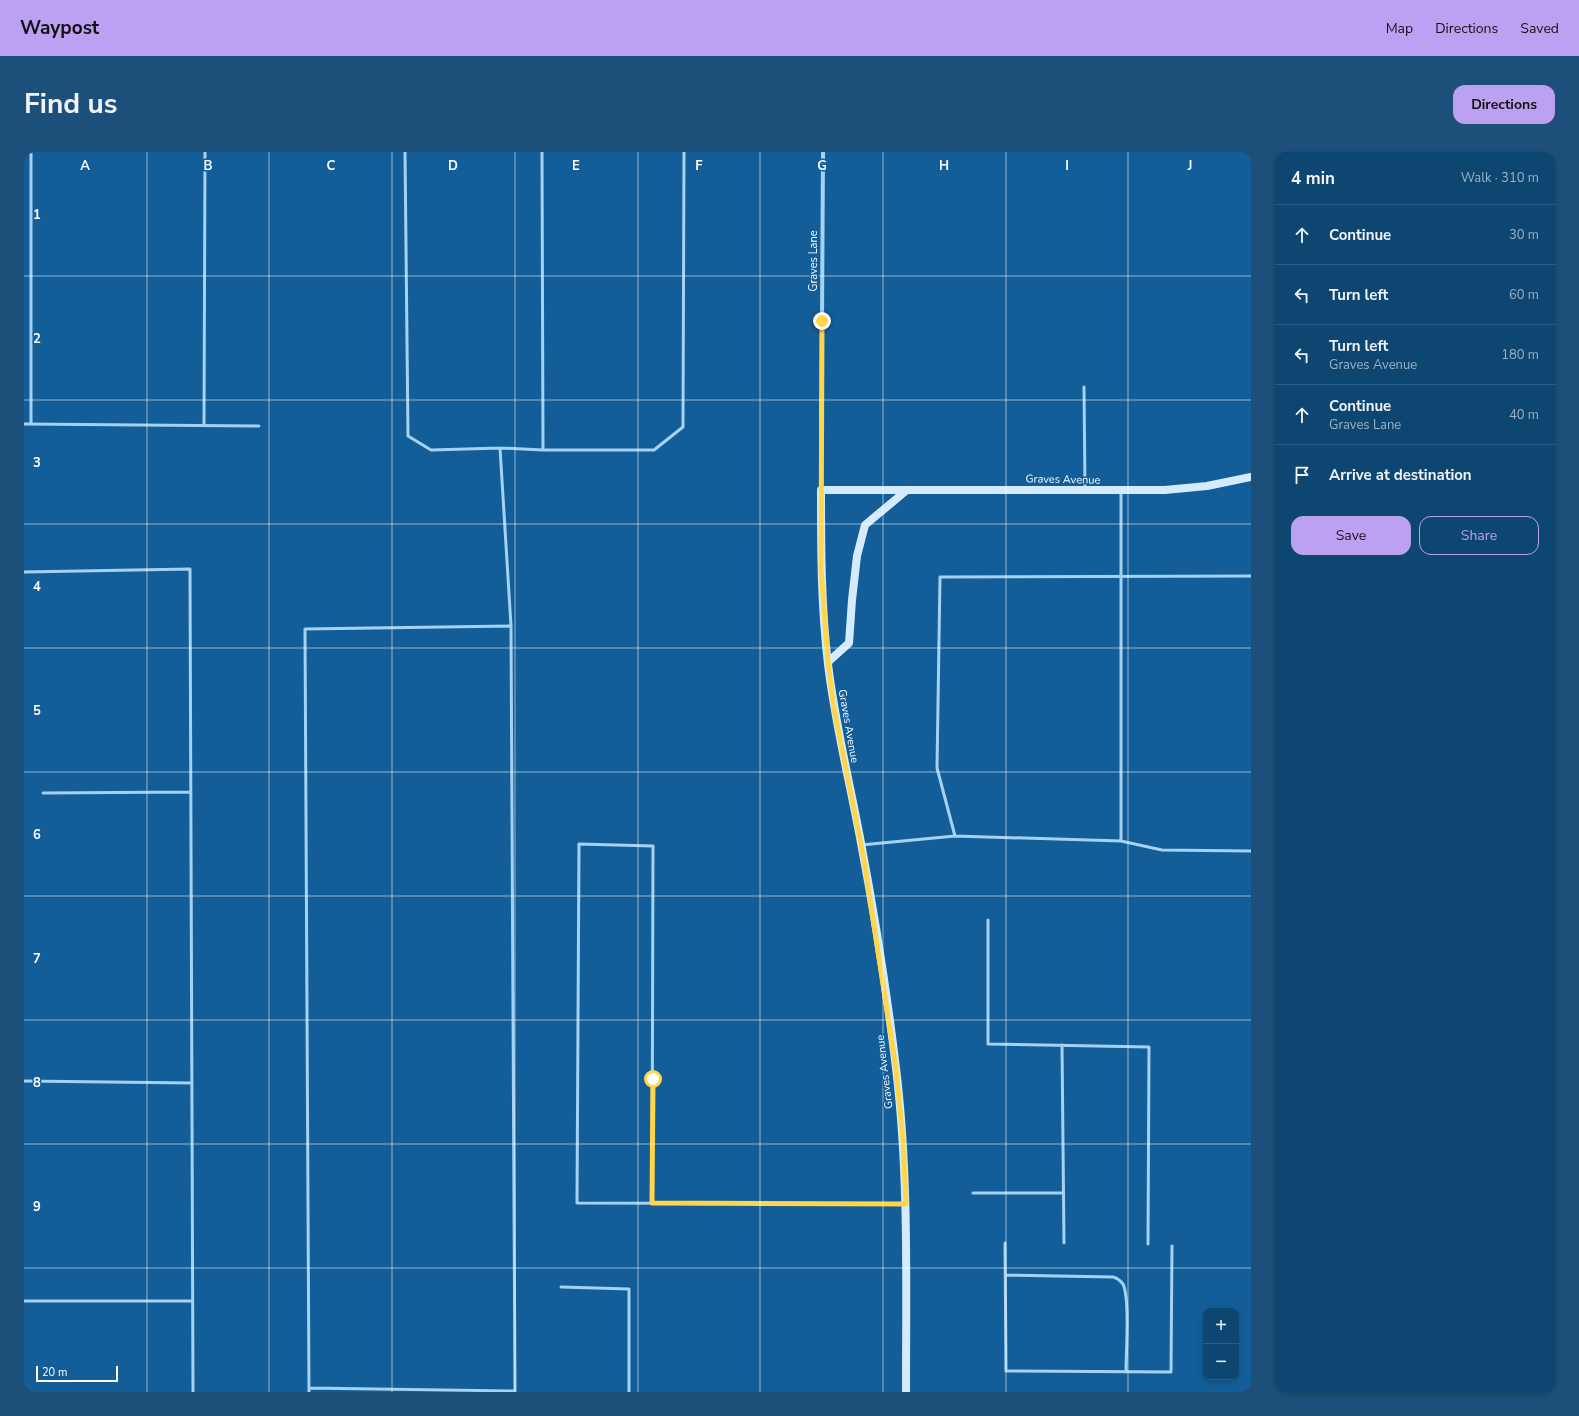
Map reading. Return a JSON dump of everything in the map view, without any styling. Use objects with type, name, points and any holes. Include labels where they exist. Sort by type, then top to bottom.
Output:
[{"type":"main road","name":"Graves Avenue","points":[[906,1392],[906,1204],[903,1140],[896,1069],[861,845],[834,709],[828,662],[821,568],[821,490],[1165,490],[1207,486],[1251,477]]},
{"type":"main road","points":[[828,662],[849,643],[857,556],[865,525],[907,490]]},
{"type":"street","name":"Graves Lane","points":[[821,490],[823,152]]},
{"type":"lane","points":[[31,152],[31,424]]},
{"type":"lane","points":[[204,426],[205,152]]},
{"type":"lane","points":[[404,152],[408,436],[432,450],[500,448],[542,450],[654,450],[683,427],[684,152]]},
{"type":"lane","points":[[542,152],[542,450]]},
{"type":"lane","points":[[1084,387],[1085,490]]},
{"type":"lane","points":[[24,424],[259,426]]},
{"type":"lane","points":[[308,1388],[515,1391],[511,626],[500,448]]},
{"type":"lane","points":[[1120,491],[1120,841]]},
{"type":"lane","points":[[24,572],[190,569],[193,1392]]},
{"type":"lane","points":[[955,836],[938,768],[940,577],[1251,576]]},
{"type":"lane","points":[[308,1392],[305,629],[511,626]]},
{"type":"lane","points":[[43,792],[191,792]]},
{"type":"lane","points":[[861,845],[955,836],[1120,841],[1162,850],[1251,851]]},
{"type":"lane","points":[[652,1203],[653,846],[579,844],[577,1203],[906,1204]]},
{"type":"lane","points":[[988,920],[988,1044],[1148,1047],[1148,1244]]},
{"type":"lane","points":[[1062,1045],[1064,1243]]},
{"type":"lane","points":[[24,1082],[192,1083]]},
{"type":"lane","points":[[974,1193],[1064,1193]]},
{"type":"lane","points":[[1005,1243],[1006,1371],[1172,1372],[1172,1246]]},
{"type":"lane","points":[[1006,1275],[1113,1276],[1118,1279],[1122,1284],[1126,1299],[1126,1372]]},
{"type":"lane","points":[[561,1287],[629,1289],[629,1392]]},
{"type":"lane","points":[[24,1301],[192,1302]]},
{"type":"route","points":[[653,1079],[652,1203],[906,1204],[903,1140],[896,1069],[864,860],[834,709],[828,662],[821,568],[822,321]]}]
